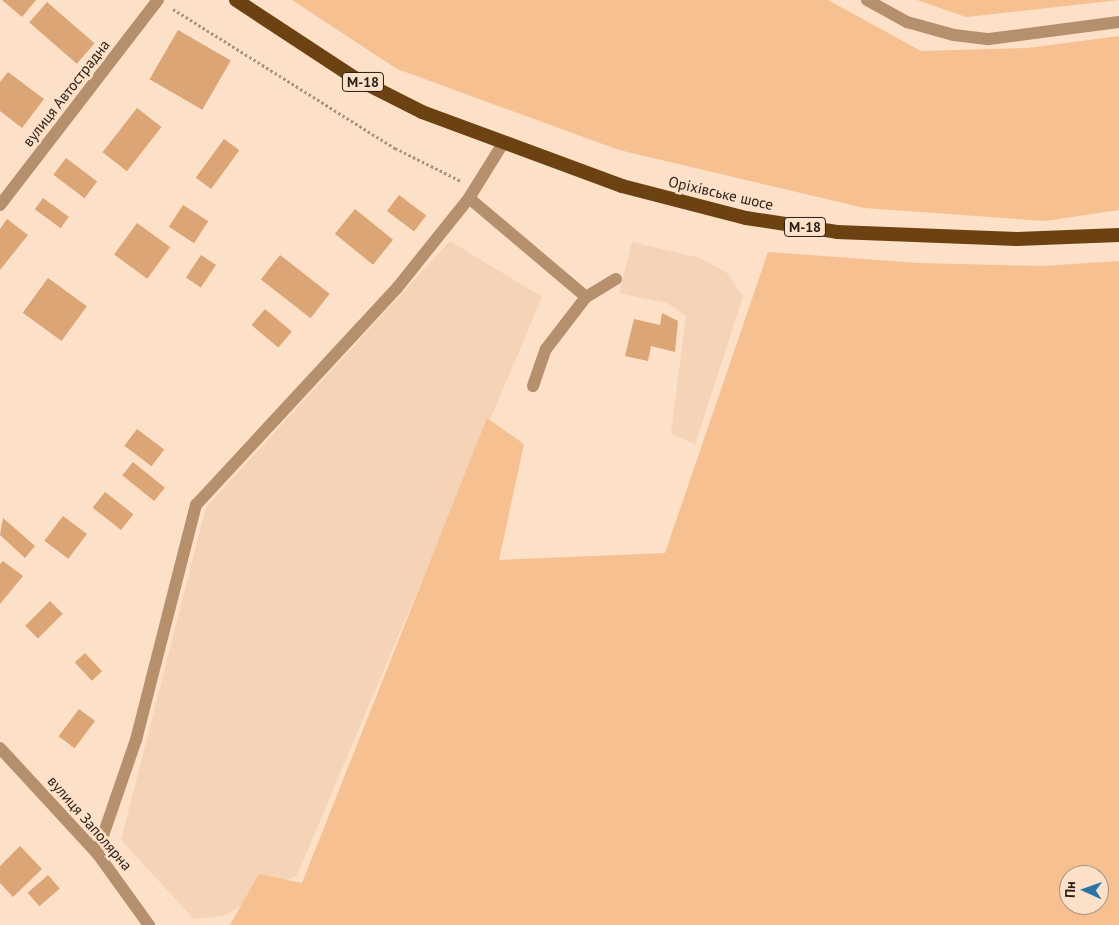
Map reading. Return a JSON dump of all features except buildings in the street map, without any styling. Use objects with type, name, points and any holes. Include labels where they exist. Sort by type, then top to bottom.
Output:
[{"type":"highway","name":"М-18","points":[[236,0],[353,77],[502,144]]},
{"type":"highway","name":"Оріхівське шосе","points":[[502,144],[622,186],[746,218],[837,232],[1017,239],[1119,235]]},
{"type":"street","points":[[867,0],[907,22],[954,36],[989,39],[1119,22]]},
{"type":"street","name":"вулиця Автострадна","points":[[0,205],[163,3]]},
{"type":"street","points":[[97,853],[136,740],[196,505],[397,288],[472,193],[502,144]]},
{"type":"street","points":[[472,193],[586,296]]},
{"type":"street","points":[[533,386],[546,349],[586,296],[616,279]]},
{"type":"street","name":"вулиця Заполярна","points":[[0,748],[97,853],[149,925]]},
{"type":"path","points":[[163,3],[394,148],[472,193]]},
{"type":"shaded area","points":[[292,0],[828,0],[921,51],[1028,48],[1119,36],[1119,210],[1045,221],[864,208],[619,150],[397,69]]},
{"type":"shaded area","points":[[917,0],[1119,0],[966,17]]},
{"type":"shaded area","points":[[450,241],[542,297],[297,875],[223,916],[194,919],[121,840],[206,507]]},
{"type":"shaded area","points":[[632,242],[700,258],[727,273],[743,296],[695,445],[671,433],[686,316],[667,303],[619,293]]},
{"type":"shaded area","points":[[768,252],[919,263],[1042,266],[1119,261],[1119,925],[230,925],[259,874],[302,883],[487,418],[524,444],[499,560],[665,553]]}]
